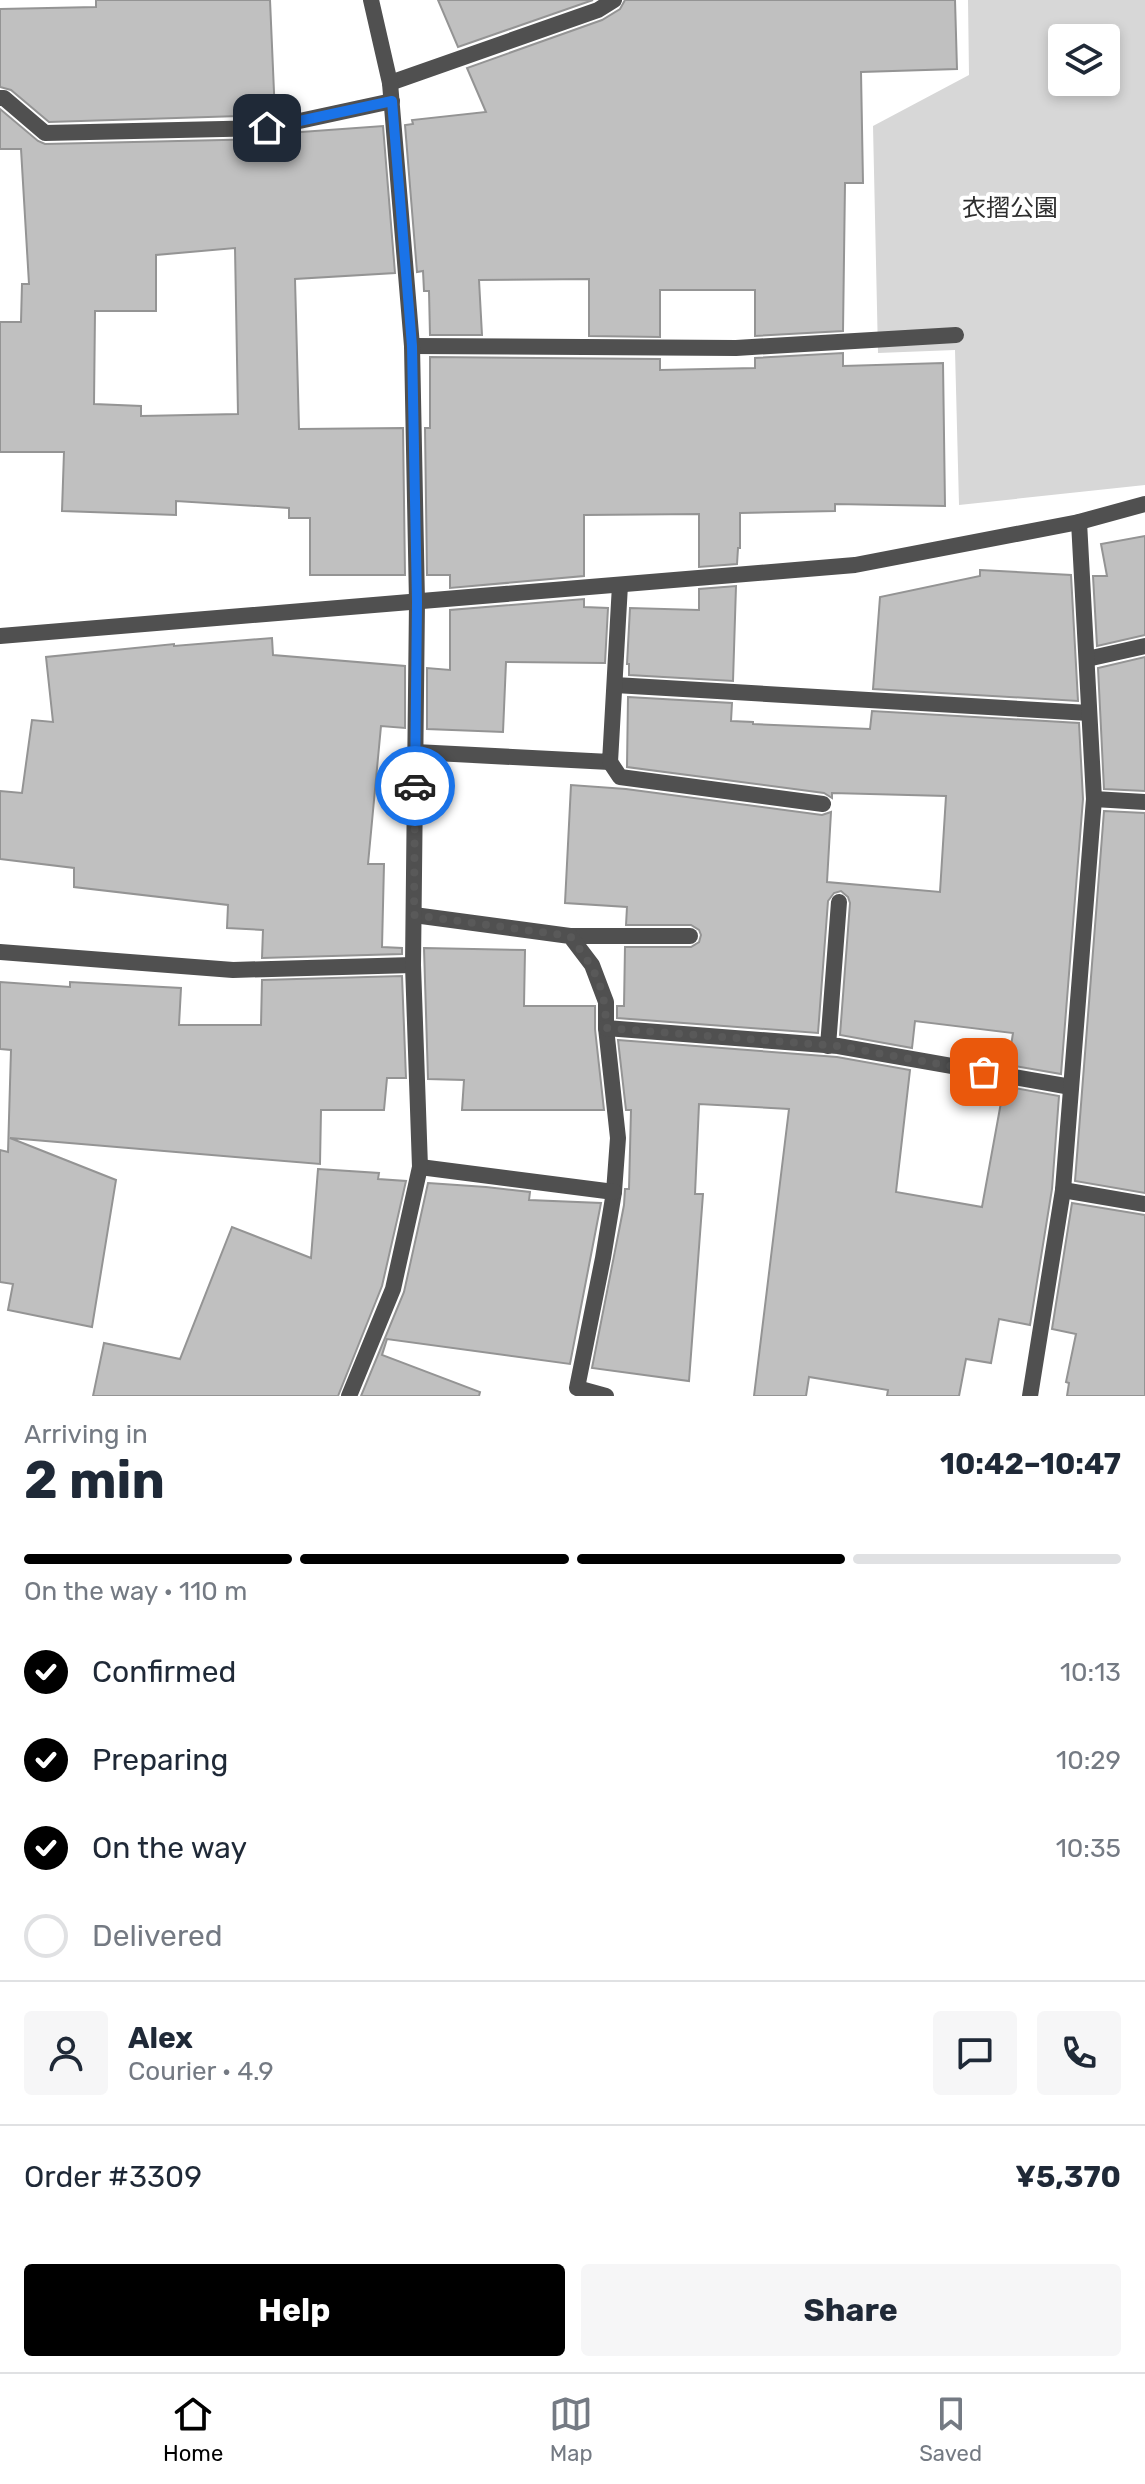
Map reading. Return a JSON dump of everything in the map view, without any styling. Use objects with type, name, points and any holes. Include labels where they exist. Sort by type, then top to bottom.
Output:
[{"type":"street","points":[[349,1396],[393,1289],[420,1167],[413,965],[417,602],[412,346],[390,83],[371,0]]},
{"type":"street","points":[[390,83],[598,10],[614,0]]},
{"type":"street","points":[[0,98],[4,98],[45,133],[267,128],[392,101]]},
{"type":"street","points":[[412,346],[736,348],[956,335]]},
{"type":"street","points":[[0,636],[855,565],[1079,522],[1145,504]]},
{"type":"street","points":[[1030,1396],[1063,1190],[1094,799],[1079,522]]},
{"type":"street","points":[[620,585],[610,762],[620,777],[823,804]]},
{"type":"street","points":[[1087,659],[1145,646]]},
{"type":"street","points":[[615,685],[1089,713]]},
{"type":"street","points":[[415,752],[610,762]]},
{"type":"street","points":[[1094,799],[1145,802]]},
{"type":"street","points":[[828,1046],[839,902]]},
{"type":"street","points":[[414,915],[570,936],[690,936]]},
{"type":"street","points":[[570,936],[592,965],[606,1002],[618,1138],[614,1192],[576,1392],[606,1396]]},
{"type":"street","points":[[0,952],[233,970],[413,965]]},
{"type":"street","points":[[606,1028],[828,1046],[1071,1087]]},
{"type":"street","points":[[420,1167],[614,1192]]},
{"type":"street","points":[[1063,1190],[1145,1204]]},
{"type":"green space","name":"衣摺公園","points":[[968,0],[1145,0],[1145,485],[959,505],[955,350],[878,353],[873,126],[969,75]]},
{"type":"building","points":[[96,0],[270,0],[275,115],[49,122],[11,90],[0,87],[0,9],[96,7]]},
{"type":"building","points":[[438,0],[593,0],[458,47]]},
{"type":"building","points":[[625,0],[955,0],[957,69],[861,72],[863,183],[845,183],[843,331],[755,336],[755,290],[660,290],[660,337],[589,336],[589,279],[479,280],[482,335],[430,335],[429,291],[424,291],[423,271],[417,272],[405,125],[413,124],[412,120],[486,112],[467,68],[602,20],[620,9]]},
{"type":"building","points":[[0,109],[45,144],[267,139],[301,132],[383,126],[395,273],[295,279],[299,429],[403,428],[405,575],[310,575],[310,518],[289,518],[289,508],[176,501],[176,515],[62,511],[64,452],[0,452],[0,322],[21,322],[22,284],[29,284],[21,149],[0,149]],"holes":[[[235,248],[238,414],[141,416],[141,406],[94,404],[95,311],[156,311],[156,255]]]},
{"type":"building","points":[[843,353],[843,366],[943,363],[945,506],[835,504],[835,511],[740,513],[737,564],[699,567],[699,514],[584,515],[584,576],[450,588],[450,575],[427,575],[425,428],[430,428],[430,357],[660,359],[660,370],[755,368],[755,358]]},
{"type":"building","points":[[1145,536],[1145,635],[1097,646],[1093,576],[1107,576],[1101,544]]},
{"type":"building","points":[[980,570],[1071,575],[1078,701],[873,689],[880,597],[980,576]]},
{"type":"building","points":[[736,586],[733,681],[629,675],[630,608],[699,610],[699,589]]},
{"type":"building","points":[[584,599],[584,607],[608,608],[605,663],[506,662],[503,732],[427,729],[427,668],[450,670],[450,610]]},
{"type":"building","points":[[272,638],[273,655],[405,666],[405,728],[381,726],[368,864],[384,864],[382,947],[402,948],[402,954],[262,958],[263,930],[227,928],[228,905],[74,887],[74,868],[0,859],[0,791],[22,793],[32,720],[53,722],[46,657]]},
{"type":"building","points":[[1145,657],[1145,791],[1104,789],[1098,668]]},
{"type":"building","points":[[628,697],[732,703],[731,721],[753,724],[870,729],[872,711],[1079,723],[1083,799],[1061,1074],[1008,1065],[1013,1033],[915,1021],[912,1048],[840,1035],[850,903],[841,891],[834,893],[828,901],[818,1033],[617,1018],[617,1006],[624,1006],[625,947],[691,947],[699,942],[701,935],[691,925],[626,925],[627,907],[565,903],[571,785],[626,789],[822,815],[831,812],[827,882],[940,892],[946,796],[832,793],[832,798],[824,793],[627,767]]},
{"type":"building","points":[[1104,811],[1145,813],[1145,1193],[1075,1181]]},
{"type":"building","points":[[424,948],[525,950],[524,1006],[595,1006],[604,1110],[462,1110],[464,1080],[428,1079]]},
{"type":"building","points":[[402,976],[406,1078],[387,1078],[384,1110],[321,1110],[320,1164],[10,1138],[116,1180],[92,1327],[8,1310],[13,1284],[0,1282],[0,1150],[8,1152],[11,1050],[0,1049],[0,982],[70,987],[70,982],[181,988],[179,1025],[261,1025],[262,980]]},
{"type":"building","points":[[618,1040],[837,1057],[910,1070],[896,1192],[982,1207],[1004,1086],[1059,1096],[1052,1189],[1030,1325],[999,1319],[991,1363],[966,1359],[959,1396],[887,1396],[888,1390],[809,1377],[806,1396],[754,1396],[789,1109],[699,1104],[695,1194],[703,1194],[689,1381],[592,1368],[625,1189],[629,1189],[631,1110],[626,1110]]},
{"type":"building","points":[[318,1169],[379,1173],[378,1179],[406,1181],[382,1286],[338,1396],[93,1396],[104,1343],[180,1359],[232,1227],[311,1258]]},
{"type":"building","points":[[428,1183],[530,1192],[529,1200],[601,1203],[570,1364],[387,1339],[382,1355],[480,1392],[479,1396],[361,1396],[404,1292]]},
{"type":"building","points":[[1072,1203],[1145,1215],[1145,1396],[1067,1396],[1069,1383],[1066,1382],[1076,1334],[1052,1329]]},
{"type":"way so far","points":[[415,786],[414,915],[570,936],[592,965],[606,1002],[606,1028],[838,1046],[984,1072]]},
{"type":"route","points":[[267,128],[392,101],[412,346],[417,602],[415,786]]}]
